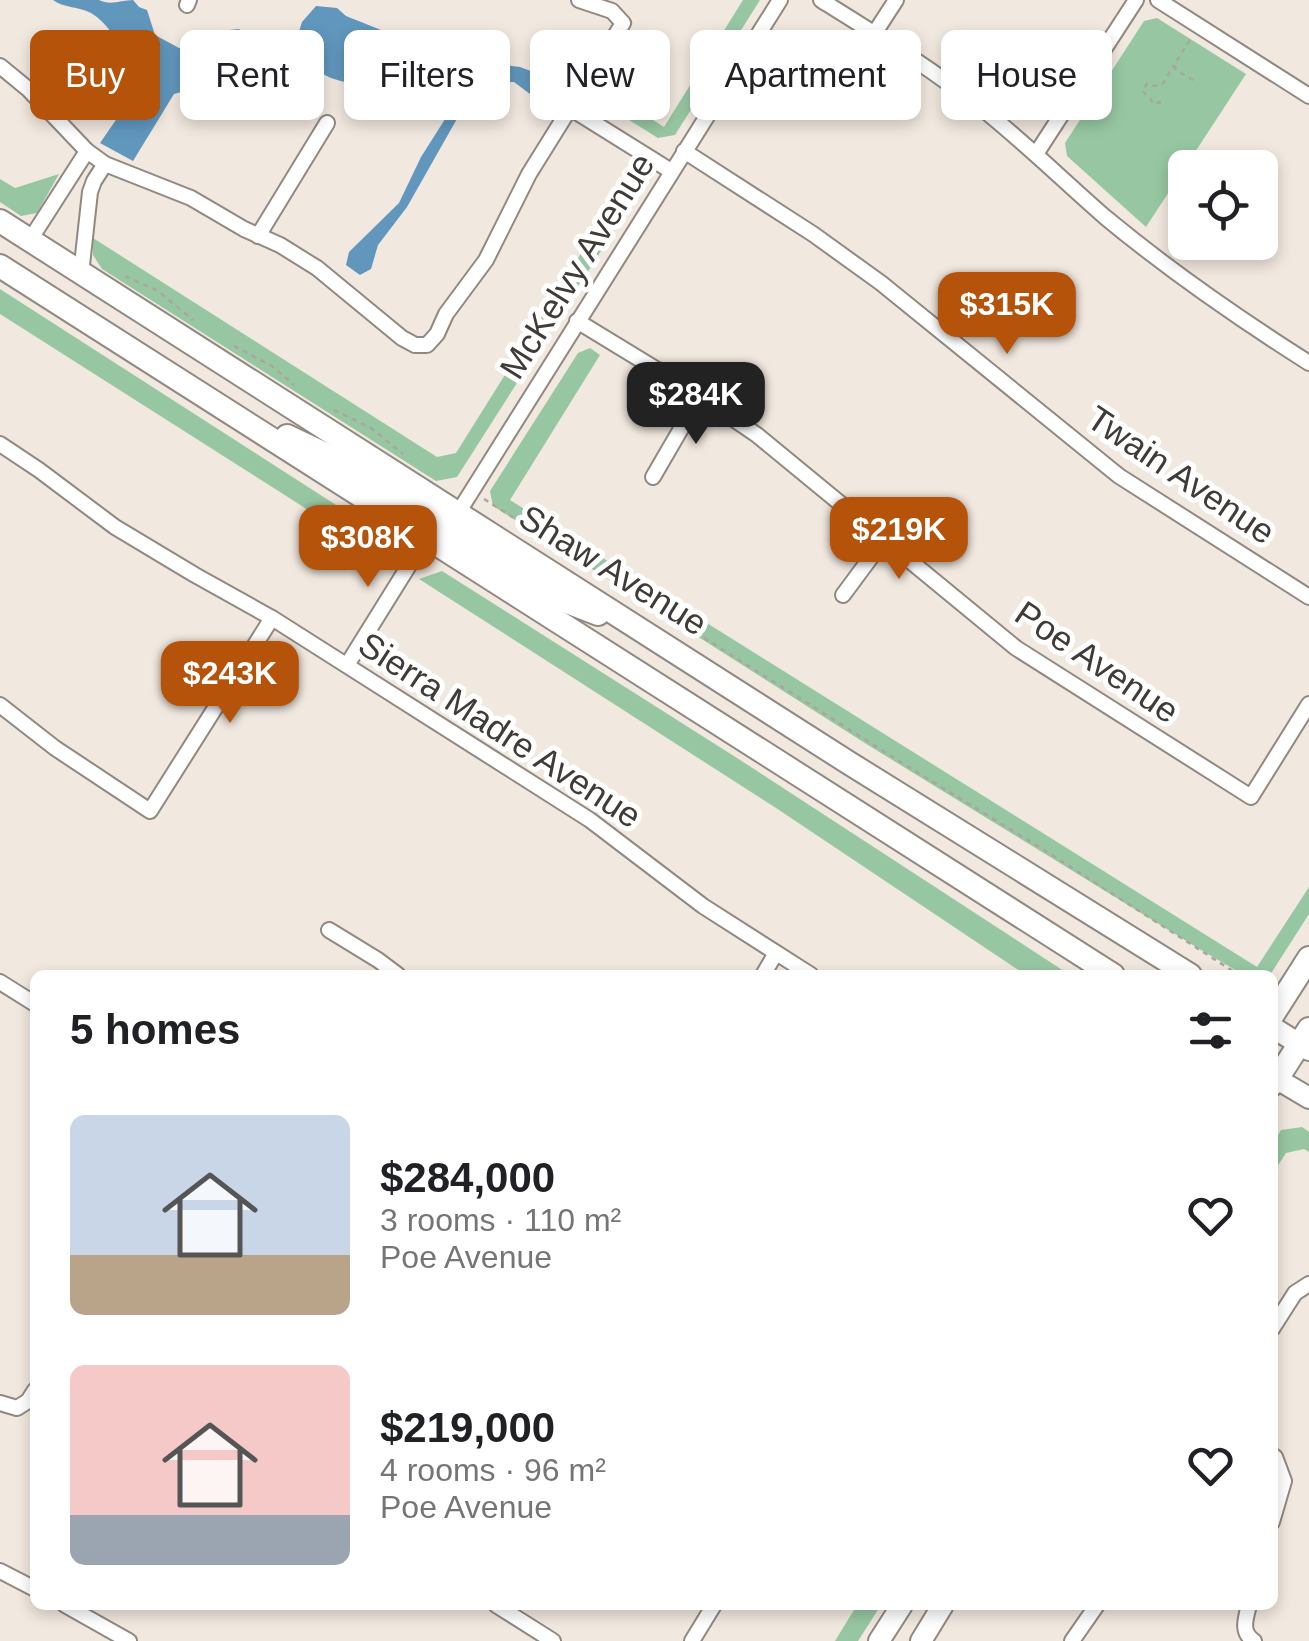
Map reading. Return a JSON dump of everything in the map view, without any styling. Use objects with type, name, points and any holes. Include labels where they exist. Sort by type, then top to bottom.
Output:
[{"type":"main road","name":"Shaw Avenue","points":[[0,222],[1182,970]]},
{"type":"main road","name":"Shaw Avenue","points":[[0,266],[1105,970]]},
{"type":"main road","points":[[237,416],[313,447],[428,517],[452,520],[458,513]]},
{"type":"main road","points":[[426,538],[444,534],[464,539],[562,600],[648,634]]},
{"type":"main road","points":[[1278,1007],[1309,958]]},
{"type":"main road","points":[[1278,1029],[1306,1041],[1278,1075]]},
{"type":"main road","points":[[1278,1082],[1309,1098]]},
{"type":"main road","points":[[879,1641],[899,1610]]},
{"type":"main road","points":[[920,1641],[941,1610]]},
{"type":"street","points":[[579,0],[612,12],[622,22],[617,30]]},
{"type":"street","name":"McKelvy Avenue","points":[[458,513],[780,0]]},
{"type":"street","points":[[822,0],[868,30]]},
{"type":"street","points":[[877,30],[896,0]]},
{"type":"street","points":[[1036,154],[1136,0]]},
{"type":"street","points":[[1158,0],[1309,96]]},
{"type":"street","points":[[921,64],[983,109],[1159,260],[1309,364]]},
{"type":"street","points":[[0,66],[105,164],[192,198],[244,230],[280,245],[318,268],[402,338],[416,345],[427,345],[437,334],[446,314],[486,260],[529,174],[563,120]]},
{"type":"street","points":[[589,120],[671,171]]},
{"type":"street","points":[[258,236],[326,123]]},
{"type":"street","points":[[30,240],[87,151]]},
{"type":"street","name":"Twain Avenue","points":[[684,151],[814,234],[881,283],[1119,476],[1309,597]]},
{"type":"street","points":[[81,274],[90,192],[105,164]]},
{"type":"street","name":"Poe Avenue","points":[[577,321],[757,435],[1016,648],[1251,798],[1309,704]]},
{"type":"street","points":[[654,477],[700,396]]},
{"type":"street","name":"Sierra Madre Avenue","points":[[0,444],[115,527],[272,618],[590,820],[703,906],[803,970]]},
{"type":"street","points":[[347,666],[426,538]]},
{"type":"street","points":[[843,596],[883,541]]},
{"type":"street","points":[[0,705],[55,748],[150,811],[272,618]]},
{"type":"street","points":[[330,930],[391,970]]},
{"type":"street","points":[[765,970],[776,953]]},
{"type":"street","points":[[0,982],[30,1001]]},
{"type":"street","points":[[1278,1320],[1295,1293],[1309,1284]]},
{"type":"street","points":[[0,1404],[17,1408],[30,1398]]},
{"type":"street","points":[[1278,1465],[1284,1481],[1278,1502]]},
{"type":"street","points":[[0,1571],[30,1586]]},
{"type":"street","points":[[74,1610],[129,1641]]},
{"type":"street","points":[[504,1610],[553,1641]]},
{"type":"street","points":[[692,1641],[711,1610]]},
{"type":"street","points":[[1072,1641],[1094,1610]]},
{"type":"street","points":[[1249,1610],[1245,1629],[1251,1640]]},
{"type":"path","points":[[1162,102],[1153,104],[1142,91],[1147,84],[1162,85],[1191,39]]},
{"type":"path","points":[[1174,66],[1196,82]]},
{"type":"path","points":[[123,276],[158,291],[200,326]]},
{"type":"path","points":[[231,344],[272,366],[296,386]]},
{"type":"path","points":[[329,408],[371,428],[404,455]]},
{"type":"path","points":[[487,500],[1231,970]]},
{"type":"green space","points":[[743,0],[760,0],[741,30],[724,30]]},
{"type":"green space","points":[[1157,18],[1246,74],[1196,150],[1168,150],[1168,193],[1146,227],[1067,156],[1065,143],[1080,120],[1112,120],[1112,70],[1144,21]]},
{"type":"green space","points":[[690,85],[690,111],[675,135],[658,138],[629,120],[653,120],[664,127]]},
{"type":"green space","points":[[632,172],[640,190],[457,477],[436,481],[102,269],[93,255],[93,238],[437,457],[456,453]]},
{"type":"green space","points":[[59,174],[37,213],[21,216],[0,202],[0,179],[15,188]]},
{"type":"green space","points":[[0,289],[389,539],[390,562],[0,314]]},
{"type":"green space","points":[[590,348],[600,355],[510,500],[1257,967],[1309,887],[1309,914],[1273,970],[1235,970],[1201,950],[868,745],[493,506],[490,491],[578,353]]},
{"type":"green space","points":[[442,571],[1062,970],[1019,970],[776,808],[419,579]]},
{"type":"green space","points":[[1302,1127],[1309,1132],[1309,1152],[1304,1149],[1286,1153],[1278,1165],[1281,1130]]},
{"type":"green space","points":[[854,1610],[878,1610],[858,1641],[835,1641]]},
{"type":"water","points":[[53,0],[133,0],[147,10],[153,30],[109,30],[86,11]]},
{"type":"water","points":[[316,6],[337,8],[346,16],[381,30],[344,30],[344,82],[324,75],[324,30],[299,30]]},
{"type":"water","points":[[160,38],[180,48],[180,93],[174,94],[160,117]]},
{"type":"water","points":[[510,66],[530,71],[530,94],[510,82]]},
{"type":"water","points":[[116,120],[158,120],[133,161],[100,143]]},
{"type":"water","points":[[444,120],[456,120],[407,207],[378,245],[371,269],[360,275],[346,265],[349,252],[399,203]]}]
